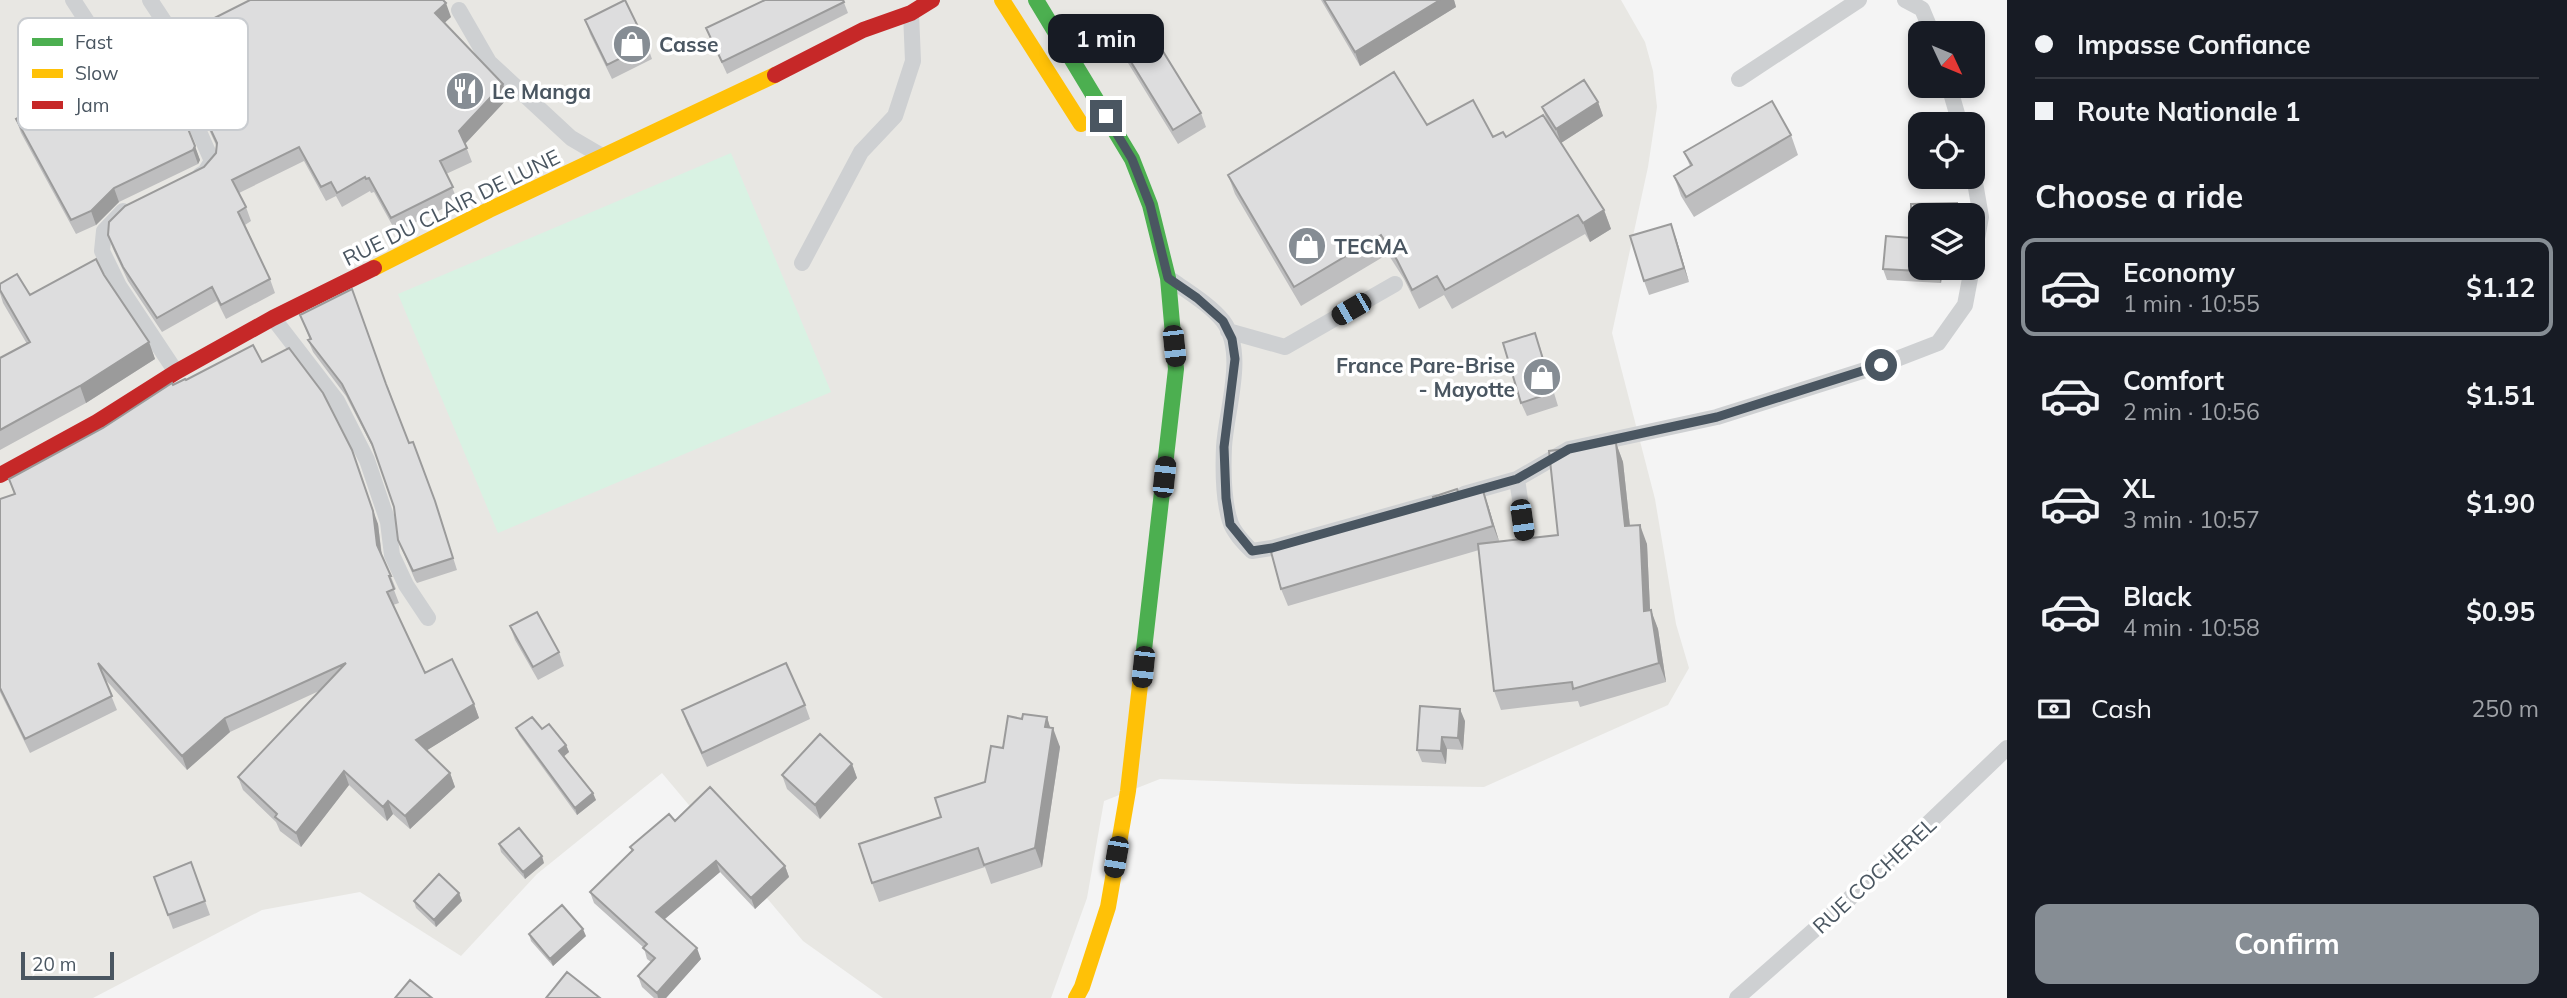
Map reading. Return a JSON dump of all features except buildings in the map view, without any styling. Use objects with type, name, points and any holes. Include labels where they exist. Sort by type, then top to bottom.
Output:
[{"type":"main road","name":"RUE DU CLAIR DE LUNE","points":[[0,475],[97,422],[176,372],[273,318],[489,210],[606,157],[863,30],[911,13],[932,0]]},
{"type":"main road","points":[[1002,0],[1092,142]]},
{"type":"main road","points":[[1036,0],[1132,159],[1150,205],[1168,278],[1177,369],[1128,791],[1108,907],[1082,988],[1076,998]]},
{"type":"main road","points":[[1139,230],[1168,278]]},
{"type":"lane","points":[[74,0],[85,18]]},
{"type":"lane","points":[[150,0],[162,18]]},
{"type":"lane","points":[[1739,79],[1859,0]]},
{"type":"lane","points":[[1905,0],[1922,9],[1927,21]]},
{"type":"lane","points":[[459,10],[489,62],[571,138],[606,157]]},
{"type":"lane","points":[[802,263],[861,152],[895,116],[913,61],[911,13]]},
{"type":"lane","points":[[182,184],[205,172],[212,161],[198,130]]},
{"type":"lane","points":[[136,205],[124,211],[104,231],[102,251],[119,286],[176,372]]},
{"type":"lane","points":[[1168,278],[1197,298],[1223,321],[1232,339],[1235,359],[1224,447],[1226,498],[1230,524],[1252,551],[1272,548],[1517,479],[1569,449],[1717,417],[1881,365],[1938,343],[1965,305],[1969,280]]},
{"type":"lane","points":[[1228,331],[1285,347],[1395,284]]},
{"type":"lane","points":[[273,318],[337,401],[367,460],[388,522],[392,555],[405,585],[428,618]]},
{"type":"lane","points":[[1517,479],[1525,540]]},
{"type":"lane","name":"RUE COCHEREL","points":[[1737,998],[1847,901],[2007,748]]},
{"type":"shaded area","points":[[0,0],[1621,0],[1645,42],[1653,71],[1657,107],[1648,167],[1612,333],[1655,499],[1676,624],[1689,668],[1668,705],[1484,787],[1160,779],[1104,801],[1087,898],[1051,998],[883,998],[803,941],[662,773],[537,874],[461,956],[360,892],[262,910],[93,998],[0,998]]},
{"type":"green space","points":[[731,153],[831,392],[498,533],[398,294]]},
{"type":"traffic: fast","points":[[1036,0],[1132,159],[1150,205],[1168,278],[1176,369],[1141,676]]},
{"type":"traffic: slow","points":[[1002,0],[1081,124]]},
{"type":"traffic: slow","points":[[374,268],[489,210],[775,75]]},
{"type":"traffic: slow","points":[[1076,998],[1108,907],[1128,791],[1141,676]]},
{"type":"traffic: jam","points":[[775,75],[863,30],[911,13],[932,0]]},
{"type":"traffic: jam","points":[[0,475],[97,422],[176,372],[273,318],[374,268]]},
{"type":"place","name":"Casse","points":[[632,44]]},
{"type":"place","name":"Le Manga","points":[[465,91]]},
{"type":"place","name":"TECMA","points":[[1307,246]]},
{"type":"place","name":"France Pare-Brise - Mayotte","points":[[1542,377]]},
{"type":"route","points":[[1106,116],[1132,159],[1150,205],[1168,278],[1197,298],[1223,321],[1232,339],[1235,359],[1224,447],[1226,498],[1230,524],[1252,551],[1272,548],[1517,479],[1569,449],[1717,417],[1881,365]]}]
